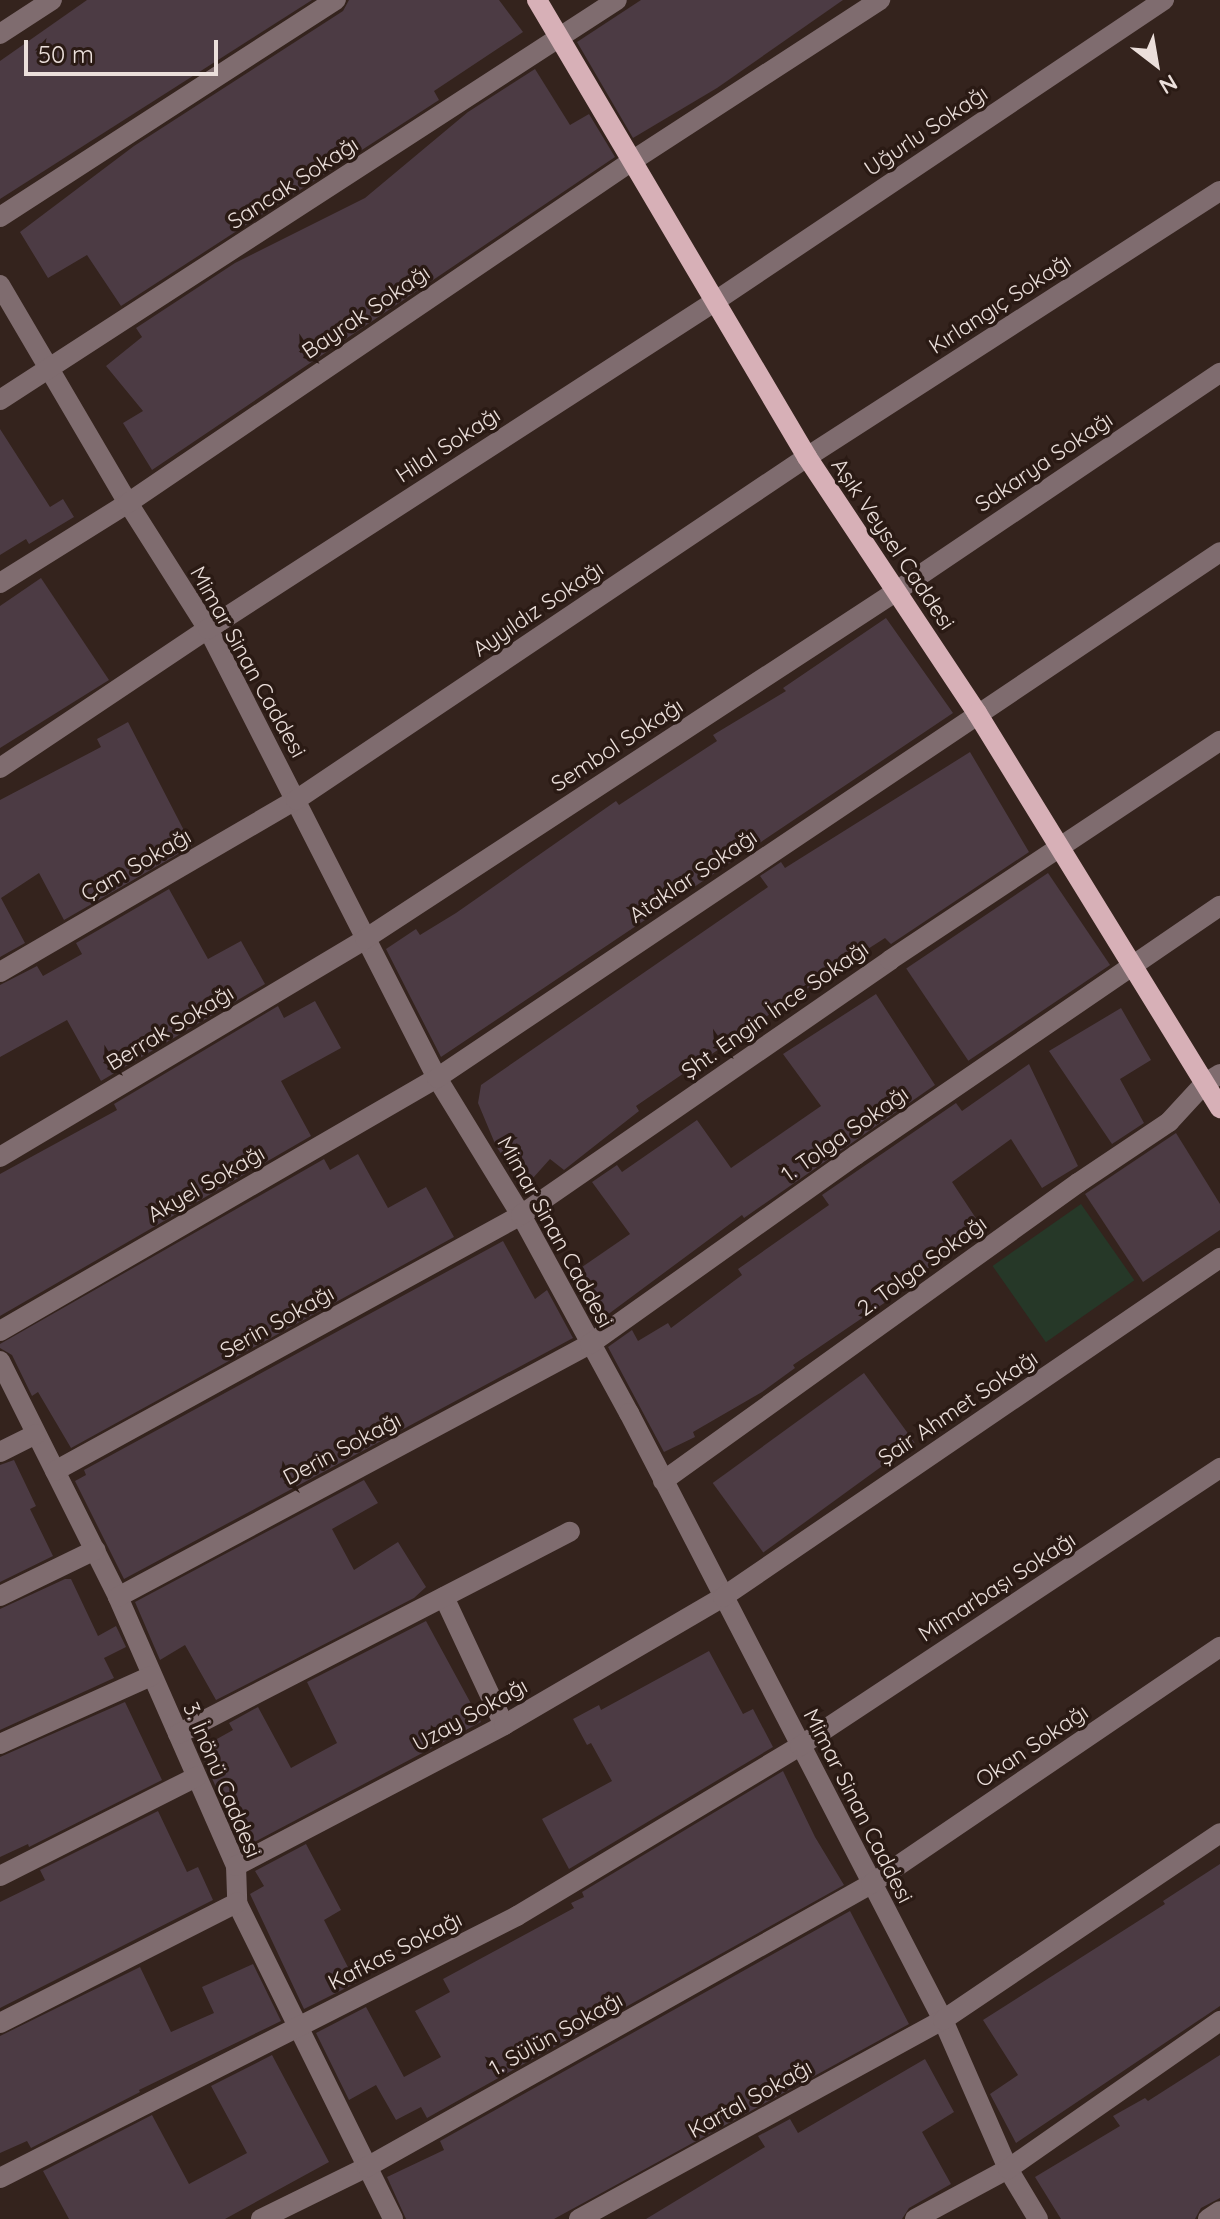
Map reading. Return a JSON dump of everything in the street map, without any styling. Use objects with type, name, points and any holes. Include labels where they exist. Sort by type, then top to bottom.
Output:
[{"type":"main road","name":"Aşık Veysel Caddesi","points":[[537,0],[807,457],[977,713],[1130,966],[1212,1079],[1220,1108]]},
{"type":"street","points":[[0,34],[52,0]]},
{"type":"street","points":[[0,217],[336,0]]},
{"type":"street","name":"Sancak Sokağı","points":[[0,400],[617,0]]},
{"type":"street","name":"Bayrak Sokağı","points":[[0,583],[128,503],[632,161],[880,0]]},
{"type":"street","name":"Uğurlu Sokağı","points":[[714,302],[1164,0]]},
{"type":"street","name":"Kırlangıç Sokağı","points":[[807,457],[1220,191]]},
{"type":"street","name":"Mimar Sinan Caddesi","points":[[0,285],[52,368],[128,503],[208,629],[437,1078],[521,1215],[663,1481],[943,2020],[1008,2169],[1038,2219]]},
{"type":"street","name":"Hilal Sokağı","points":[[0,768],[208,629],[714,302]]},
{"type":"street","name":"Sakarya Sokağı","points":[[895,592],[1220,373]]},
{"type":"street","name":"Ayyıldız Sokağı","points":[[296,800],[807,457]]},
{"type":"street","name":"Ataklar Sokağı","points":[[437,1078],[1220,552]]},
{"type":"street","name":"Sembol Sokağı","points":[[365,939],[895,592]]},
{"type":"street","name":"Şht. Engin İnce Sokağı","points":[[521,1215],[890,960],[1220,741]]},
{"type":"street","name":"Çam Sokağı","points":[[0,972],[296,800]]},
{"type":"street","name":"1. Tolga Sokağı","points":[[590,1344],[1220,906]]},
{"type":"street","name":"Berrak Sokağı","points":[[0,1157],[365,939]]},
{"type":"street","name":"Akyel Sokağı","points":[[0,1331],[437,1078]]},
{"type":"street","name":"2. Tolga Sokağı","points":[[663,1481],[1169,1122],[1212,1079]]},
{"type":"street","name":"Serin Sokağı","points":[[55,1471],[521,1215]]},
{"type":"street","name":"Şair Ahmet Sokağı","points":[[723,1597],[1220,1258]]},
{"type":"street","name":"Derin Sokağı","points":[[118,1597],[590,1344]]},
{"type":"street","name":"3. İnönü Caddesi","points":[[0,1361],[118,1597],[236,1866],[237,1903],[393,2219]]},
{"type":"street","points":[[0,1452],[36,1434]]},
{"type":"street","name":"Mimarbaşı Sokağı","points":[[800,1746],[1220,1468]]},
{"type":"street","points":[[178,1734],[570,1532]]},
{"type":"street","points":[[0,1596],[95,1550]]},
{"type":"street","points":[[444,1597],[504,1725]]},
{"type":"street","name":"Uzay Sokağı","points":[[236,1866],[504,1725],[723,1597]]},
{"type":"street","name":"Okan Sokağı","points":[[871,1884],[1220,1647]]},
{"type":"street","points":[[0,1744],[151,1676]]},
{"type":"street","name":"Kafkas Sokağı","points":[[0,2178],[517,1916],[800,1746]]},
{"type":"street","points":[[0,1876],[196,1777]]},
{"type":"street","name":"Kartal Sokağı","points":[[579,2219],[943,2020],[1220,1833]]},
{"type":"street","name":"1. Sülün Sokağı","points":[[261,2219],[367,2167],[871,1884]]},
{"type":"street","points":[[0,2023],[237,1903]]},
{"type":"street","points":[[915,2219],[1008,2169],[1220,2021]]},
{"type":"street","points":[[1208,2219],[1220,2211]]},
{"type":"green space","points":[[1081,1204],[1134,1280],[1046,1342],[993,1266]]},
{"type":"building","points":[[87,0],[312,0],[0,199],[0,61]]},
{"type":"building","points":[[349,0],[499,0],[523,32],[434,91],[439,100],[121,306],[87,255],[48,278],[20,232],[134,146],[343,11]]},
{"type":"building","points":[[641,0],[843,0],[717,88],[633,138],[577,42]]},
{"type":"building","points":[[535,69],[570,125],[589,114],[615,157],[152,470],[123,423],[143,411],[106,366],[142,337],[136,328],[235,263],[365,198],[468,112]]},
{"type":"building","points":[[0,429],[50,507],[63,499],[74,517],[29,544],[26,539],[0,555]]},
{"type":"building","points":[[41,578],[109,680],[0,748],[0,606]]},
{"type":"building","points":[[886,618],[953,713],[441,1057],[386,949],[416,929],[420,935],[456,913],[616,801],[619,805],[717,741],[713,735],[786,691],[783,688]]},
{"type":"building","points":[[128,722],[192,846],[64,920],[39,873],[1,898],[25,943],[0,957],[0,800],[101,747],[97,739]]},
{"type":"building","points":[[970,752],[1029,852],[891,944],[885,938],[821,979],[636,1106],[639,1111],[564,1170],[550,1159],[524,1188],[496,1146],[478,1103],[481,1085],[768,887],[760,876],[781,862],[785,868]]},
{"type":"building","points":[[1048,873],[1110,965],[968,1061],[906,969]]},
{"type":"building","points":[[169,889],[208,959],[241,941],[265,984],[101,1081],[67,1020],[0,1057],[0,985],[37,966],[43,976],[82,954],[76,943]]},
{"type":"building","points":[[876,994],[935,1085],[744,1218],[742,1215],[595,1324],[569,1276],[630,1234],[592,1182],[617,1165],[622,1172],[697,1120],[731,1168],[821,1106],[783,1054]]},
{"type":"building","points":[[315,1001],[341,1048],[281,1081],[311,1136],[0,1316],[0,1174],[117,1110],[114,1104],[278,1006],[284,1018]]},
{"type":"building","points":[[1121,1008],[1151,1060],[1120,1079],[1144,1123],[1112,1144],[1049,1051]]},
{"type":"building","points":[[1029,1064],[1078,1166],[1042,1188],[1011,1139],[952,1182],[985,1232],[922,1272],[924,1276],[793,1365],[795,1368],[762,1392],[693,1432],[695,1437],[664,1452],[608,1347],[632,1330],[638,1341],[668,1323],[671,1328],[742,1275],[738,1269],[829,1205],[822,1195],[956,1103],[962,1111]]},
{"type":"building","points":[[1176,1133],[1220,1204],[1220,1230],[1143,1282],[1085,1194]]},
{"type":"building","points":[[358,1154],[388,1208],[426,1187],[454,1237],[71,1448],[38,1392],[32,1396],[12,1355],[0,1348],[0,1344],[324,1159],[330,1170]]},
{"type":"building","points":[[503,1241],[535,1299],[547,1290],[573,1338],[124,1579],[75,1481],[86,1475],[84,1470]]},
{"type":"building","points":[[864,1373],[915,1443],[763,1552],[713,1483]]},
{"type":"building","points":[[14,1460],[36,1506],[30,1509],[53,1556],[0,1582],[0,1465]]},
{"type":"building","points":[[364,1480],[378,1503],[332,1529],[354,1570],[398,1542],[426,1587],[414,1598],[216,1700],[185,1645],[160,1660],[135,1602]]},
{"type":"building","points":[[71,1579],[98,1636],[116,1626],[126,1647],[104,1658],[114,1678],[0,1730],[0,1609]]},
{"type":"building","points":[[426,1621],[481,1722],[243,1848],[199,1749],[233,1730],[229,1723],[258,1707],[291,1768],[337,1743],[307,1682]]},
{"type":"building","points":[[709,1651],[743,1714],[753,1709],[773,1747],[569,1869],[542,1819],[612,1781],[591,1743],[587,1745],[573,1719],[599,1705],[601,1710]]},
{"type":"building","points":[[125,1702],[162,1780],[29,1847],[28,1844],[0,1857],[0,1757]]},
{"type":"building","points":[[783,1771],[815,1837],[844,1885],[427,2118],[421,2107],[396,2120],[376,2085],[349,2100],[316,2033],[366,2007],[404,2077],[441,2057],[415,2011],[450,1992],[443,1979],[574,1908],[571,1903],[584,1897],[582,1892]]},
{"type":"building","points":[[158,1811],[187,1872],[198,1867],[213,1900],[0,2008],[0,1902],[45,1880],[40,1870]]},
{"type":"building","points":[[306,1844],[341,1910],[324,1920],[356,1983],[304,2009],[250,1894],[264,1886],[255,1871]]},
{"type":"building","points":[[1220,1864],[1220,2006],[1016,2143],[990,2094],[1018,2075],[983,2020],[1165,1904],[1163,1901]]},
{"type":"building","points":[[850,1911],[909,2024],[554,2219],[406,2219],[387,2177],[444,2150],[440,2141]]},
{"type":"building","points":[[253,1964],[281,2021],[139,2090],[31,2148],[27,2141],[0,2153],[0,2036],[140,1967],[171,2032],[214,2013],[202,1987]]},
{"type":"building","points":[[272,2055],[329,2162],[225,2219],[69,2219],[43,2171],[152,2115],[189,2184],[247,2153],[211,2086]]},
{"type":"building","points":[[1220,2055],[1220,2198],[1201,2208],[1195,2219],[1061,2219],[1035,2177],[1120,2126],[1113,2116],[1145,2098],[1148,2101]]},
{"type":"building","points":[[925,2059],[954,2112],[922,2132],[951,2184],[909,2208],[902,2219],[646,2219],[765,2147],[758,2136],[790,2119],[798,2133]]}]
